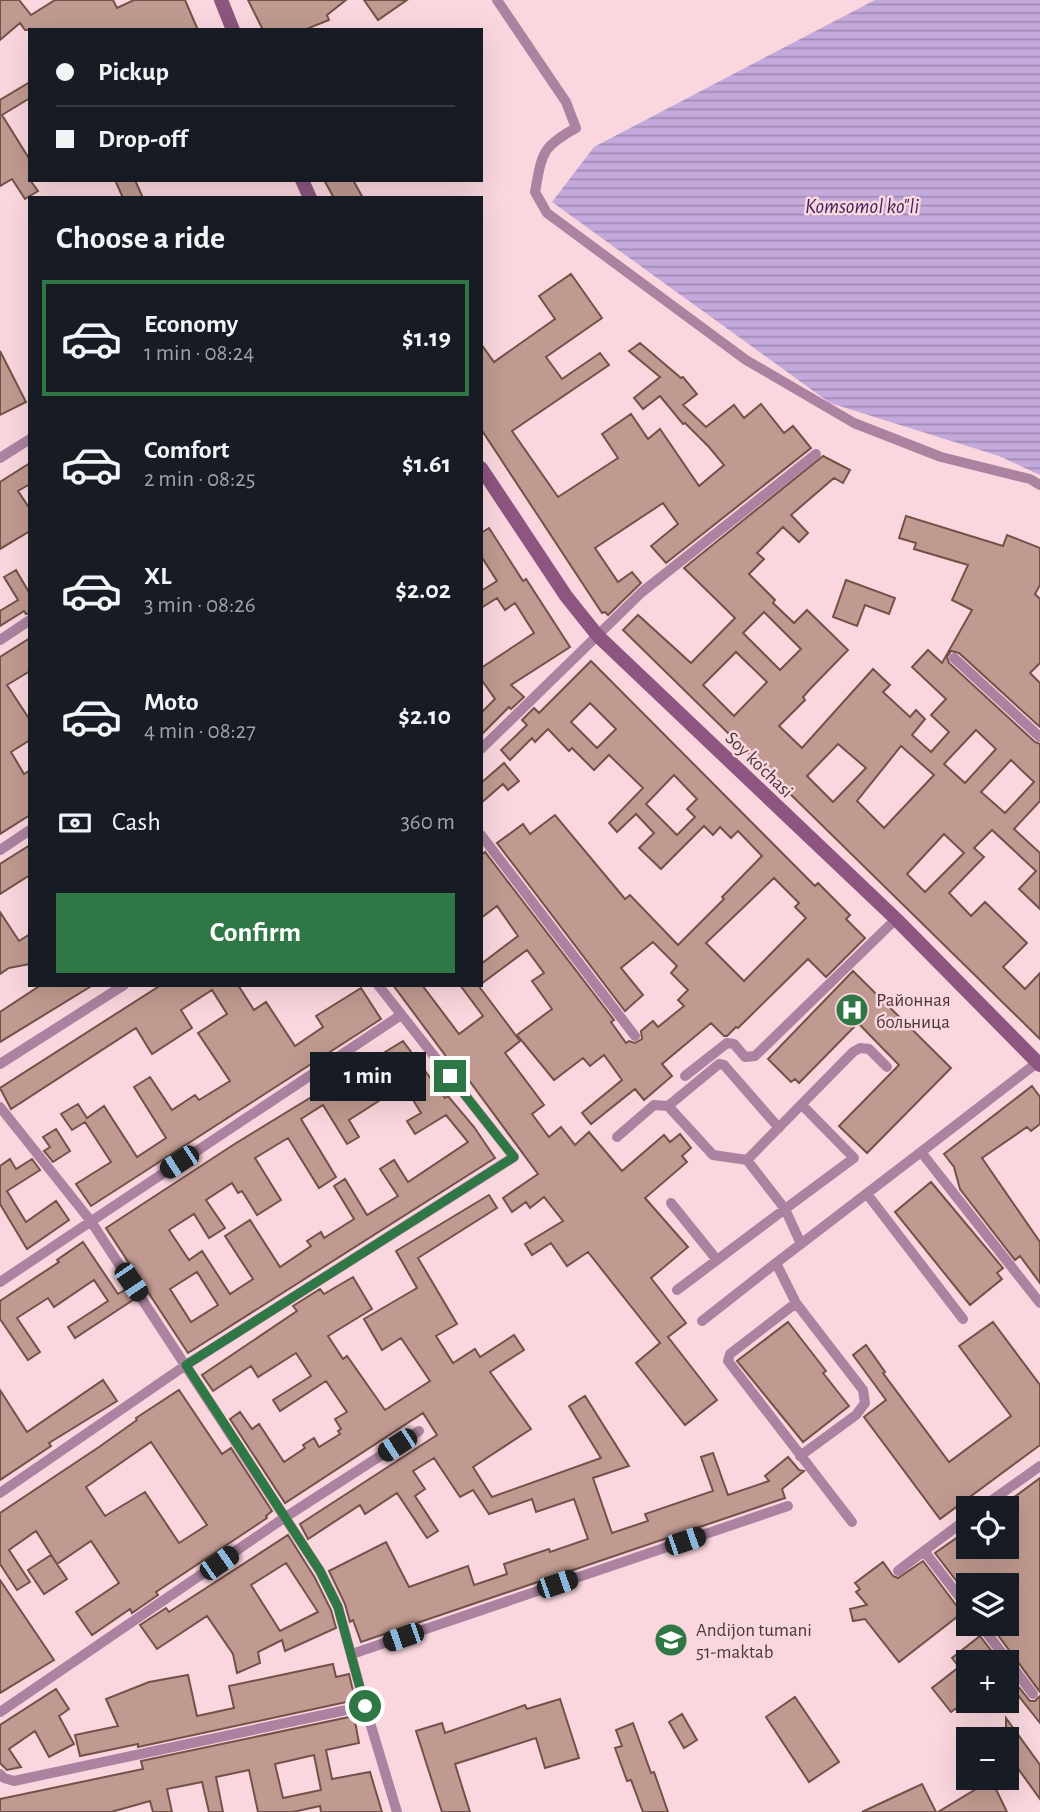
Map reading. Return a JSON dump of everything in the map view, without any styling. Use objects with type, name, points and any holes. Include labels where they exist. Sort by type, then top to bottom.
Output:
[{"type":"main road","points":[[222,0],[232,28]]},
{"type":"main road","name":"Soy ko'chasi","points":[[483,471],[566,596],[598,636],[896,919],[1039,1064]]},
{"type":"lane","points":[[497,0],[566,103],[576,128],[552,141],[541,158],[535,192],[547,213],[746,360],[854,423],[942,457],[1030,479],[1040,485]]},
{"type":"lane","points":[[0,458],[28,440]]},
{"type":"lane","points":[[483,746],[642,592],[816,454]]},
{"type":"lane","points":[[0,640],[28,621]]},
{"type":"lane","points":[[954,658],[1040,737]]},
{"type":"lane","points":[[0,850],[28,831]]},
{"type":"lane","points":[[483,838],[635,1036]]},
{"type":"lane","points":[[685,1076],[727,1042],[734,1044],[745,1057],[755,1056],[896,919]]},
{"type":"lane","points":[[0,1064],[121,987]]},
{"type":"lane","points":[[0,1493],[186,1365],[514,1157],[380,987]]},
{"type":"lane","points":[[0,1282],[401,1015]]},
{"type":"lane","points":[[747,1160],[860,1048],[869,1049],[887,1067]]},
{"type":"lane","points":[[617,1137],[654,1105],[668,1106],[719,1063],[724,1065],[779,1128]]},
{"type":"lane","points":[[702,1321],[1039,1064]]},
{"type":"lane","points":[[677,1290],[854,1158],[802,1105]]},
{"type":"lane","points":[[668,1106],[712,1156],[747,1160],[785,1209],[801,1244]]},
{"type":"lane","points":[[0,1107],[90,1220],[320,1571],[338,1607],[397,1812]]},
{"type":"lane","points":[[922,1152],[1040,1303]]},
{"type":"lane","points":[[867,1194],[963,1319]]},
{"type":"lane","points":[[671,1203],[717,1260]]},
{"type":"lane","points":[[776,1263],[796,1303],[863,1390],[865,1403],[856,1415],[800,1456]]},
{"type":"lane","points":[[796,1303],[730,1354],[728,1361],[852,1522]]},
{"type":"lane","points":[[0,1712],[284,1518],[419,1431]]},
{"type":"lane","points":[[997,1496],[1040,1465]]},
{"type":"lane","points":[[352,1654],[788,1506]]},
{"type":"lane","points":[[898,1571],[956,1527]]},
{"type":"lane","points":[[924,1551],[956,1592]]},
{"type":"lane","points":[[989,1636],[1033,1694]]},
{"type":"lane","points":[[0,1774],[15,1781],[365,1706]]},
{"type":"water","name":"Komsomol ko\"li","points":[[875,0],[1040,0],[1040,475],[999,456],[830,403],[552,202],[594,147]]},
{"type":"building","points":[[0,0],[19,0],[31,15],[55,0],[113,0],[117,8],[134,0],[185,0],[197,28],[25,30],[20,23],[0,40]]},
{"type":"building","points":[[248,0],[346,0],[327,15],[329,20],[309,28],[262,28]]},
{"type":"building","points":[[364,0],[407,0],[378,20]]},
{"type":"building","points":[[28,83],[28,99],[2,115],[28,157],[28,182],[31,182],[38,191],[25,199],[12,179],[0,186],[0,100]]},
{"type":"building","points":[[116,182],[136,182],[142,196],[122,196]]},
{"type":"building","points":[[325,182],[354,182],[362,196],[333,196]]},
{"type":"building","points":[[571,274],[602,318],[546,357],[562,379],[600,353],[609,365],[512,431],[558,497],[618,458],[602,434],[631,414],[648,439],[660,429],[699,486],[724,465],[685,423],[683,424],[660,396],[643,409],[634,398],[660,377],[629,351],[640,343],[683,377],[697,394],[683,405],[706,427],[734,405],[744,418],[761,404],[784,433],[793,426],[811,448],[666,563],[651,546],[678,524],[663,503],[595,548],[618,582],[632,572],[641,583],[608,615],[602,613],[483,432],[483,347],[494,362],[555,319],[539,296]]},
{"type":"building","points":[[0,351],[26,402],[0,415]]},
{"type":"building","points":[[823,456],[850,470],[843,483],[834,478],[791,515],[808,533],[799,542],[783,527],[757,553],[764,559],[749,574],[794,623],[807,610],[848,650],[779,726],[802,748],[873,669],[890,685],[883,692],[910,717],[916,710],[925,719],[912,735],[931,752],[949,732],[931,715],[946,699],[912,667],[928,650],[942,663],[972,610],[952,600],[968,565],[914,549],[916,543],[899,538],[906,516],[1003,546],[1007,535],[1040,548],[1040,585],[1035,594],[1040,599],[1040,663],[1030,673],[1040,683],[1040,727],[959,653],[951,651],[947,657],[949,663],[1040,744],[1040,801],[1014,829],[1040,853],[1040,909],[1019,889],[1036,871],[992,830],[974,848],[984,857],[949,893],[971,916],[985,902],[1027,943],[1003,967],[1025,989],[1040,973],[1040,1039],[623,630],[638,615],[691,663],[735,618],[684,568]],"holes":[[[764,612],[801,649],[780,670],[743,633]],[[736,652],[767,682],[734,716],[703,685]],[[976,730],[996,749],[965,783],[944,764]],[[838,744],[866,768],[833,802],[807,776]],[[901,746],[934,775],[884,828],[857,801]],[[1011,760],[1034,782],[1005,813],[981,792]],[[944,834],[964,853],[925,892],[907,874]]]},
{"type":"building","points":[[28,464],[28,485],[18,491],[28,506],[28,532],[0,549],[0,482]]},
{"type":"building","points":[[489,528],[570,647],[511,685],[524,697],[511,709],[509,707],[483,733],[483,711],[495,699],[483,682],[483,667],[534,633],[515,603],[505,610],[497,598],[483,607],[483,590],[497,581],[483,559],[483,532]]},
{"type":"building","points":[[16,570],[28,591],[28,614],[24,611],[0,626],[0,611],[18,600],[4,577]]},
{"type":"building","points":[[846,580],[895,598],[889,614],[865,605],[857,626],[833,617]]},
{"type":"building","points":[[28,639],[28,672],[7,685],[28,717],[28,741],[11,752],[24,774],[28,771],[28,816],[0,834],[0,657]]},
{"type":"building","points":[[591,661],[815,886],[818,883],[850,915],[846,919],[865,938],[826,977],[808,959],[727,1036],[711,1023],[662,1064],[672,1076],[644,1100],[635,1089],[591,1124],[582,1113],[622,1080],[604,1055],[590,1066],[583,1058],[554,1080],[517,1035],[552,1009],[532,981],[544,973],[527,950],[483,983],[483,962],[518,936],[497,906],[483,916],[483,854],[485,852],[614,1020],[611,1022],[626,1043],[635,1043],[642,1039],[641,1031],[653,1021],[658,1027],[684,1006],[678,1000],[688,990],[671,973],[677,966],[653,942],[621,968],[643,995],[625,1011],[497,843],[523,824],[530,834],[555,815],[625,899],[630,895],[678,945],[762,856],[738,831],[731,838],[720,827],[713,835],[704,826],[661,869],[639,848],[654,833],[636,814],[617,832],[609,823],[643,788],[609,755],[594,770],[572,748],[569,751],[548,729],[535,742],[532,738],[510,760],[501,750],[527,725],[522,720],[534,708],[539,713]],"holes":[[[590,703],[616,729],[597,748],[571,722]],[[674,775],[697,799],[687,809],[695,817],[677,835],[646,804]],[[774,878],[799,903],[795,907],[806,918],[744,981],[706,943]]]},
{"type":"building","points":[[504,763],[519,781],[508,790],[503,784],[483,801],[483,781]]},
{"type":"building","points":[[28,846],[28,876],[0,894],[0,864]]},
{"type":"building","points":[[0,912],[19,941],[28,935],[28,964],[9,968],[0,974]]},
{"type":"building","points":[[853,971],[951,1068],[867,1153],[839,1126],[899,1065],[858,1023],[799,1083],[795,1079],[791,1082],[768,1059]]},
{"type":"building","points":[[38,987],[90,987],[0,1042],[0,1012]]},
{"type":"building","points":[[158,987],[239,987],[254,1010],[266,1002],[295,1046],[323,1027],[316,1016],[361,988],[381,1019],[91,1206],[76,1184],[111,1162],[85,1122],[72,1130],[61,1114],[78,1104],[87,1118],[104,1106],[137,1157],[166,1138],[134,1087],[150,1077],[172,1110],[195,1095],[199,1100],[230,1081],[198,1033],[227,1014],[212,990],[181,1010],[192,1028],[152,1054],[136,1028],[11,1109],[0,1088]]},
{"type":"building","points":[[394,987],[424,987],[459,1034],[483,1016],[461,987],[480,987],[520,1041],[505,1053],[544,1105],[532,1114],[549,1137],[561,1127],[575,1145],[589,1132],[622,1171],[664,1135],[670,1142],[680,1134],[691,1148],[682,1156],[687,1162],[645,1198],[688,1247],[651,1278],[686,1323],[668,1337],[717,1400],[685,1425],[636,1363],[660,1343],[588,1252],[567,1266],[551,1243],[532,1255],[525,1244],[563,1221],[544,1197],[530,1208],[526,1202],[512,1212],[503,1198],[538,1174],[454,1060],[450,1057],[448,1059]]},
{"type":"building","points":[[403,1041],[445,1098],[448,1096],[474,1127],[495,1158],[188,1353],[106,1228],[233,1145]],"holes":[[[404,1085],[421,1113],[407,1121],[415,1134],[446,1115],[468,1142],[408,1182],[394,1160],[380,1169],[398,1196],[367,1215],[345,1179],[334,1186],[354,1219],[324,1238],[321,1232],[307,1241],[311,1246],[280,1267],[250,1220],[225,1236],[253,1279],[230,1294],[202,1251],[189,1260],[169,1230],[194,1214],[209,1238],[225,1228],[206,1200],[232,1183],[238,1193],[242,1191],[257,1215],[281,1200],[255,1158],[288,1138],[319,1188],[336,1177],[301,1119],[323,1105],[347,1144],[359,1137],[349,1120]],[[197,1272],[218,1305],[191,1322],[170,1289]]]},
{"type":"building","points":[[1032,1086],[1040,1097],[1040,1124],[1031,1131],[1027,1127],[982,1158],[1040,1242],[1040,1283],[1020,1256],[1015,1260],[960,1189],[954,1167],[944,1154]]},
{"type":"building","points":[[56,1129],[70,1151],[53,1162],[44,1151],[50,1147],[43,1137]]},
{"type":"building","points":[[10,1159],[16,1169],[32,1159],[40,1170],[7,1191],[26,1222],[56,1201],[69,1220],[27,1249],[0,1204],[0,1166]]},
{"type":"building","points":[[931,1182],[1003,1268],[997,1273],[1002,1279],[970,1305],[895,1212]]},
{"type":"building","points":[[489,1195],[497,1208],[418,1258],[457,1324],[436,1336],[453,1363],[475,1349],[480,1357],[514,1335],[524,1350],[490,1372],[531,1429],[473,1467],[492,1497],[601,1458],[569,1406],[585,1396],[629,1466],[593,1478],[612,1533],[648,1521],[645,1514],[713,1491],[701,1457],[713,1453],[728,1495],[769,1481],[765,1476],[788,1457],[799,1470],[804,1471],[782,1489],[785,1498],[361,1642],[329,1571],[386,1542],[409,1587],[468,1566],[474,1585],[507,1574],[504,1564],[588,1539],[574,1499],[536,1512],[532,1499],[489,1514],[473,1490],[460,1497],[434,1458],[413,1471],[425,1489],[415,1496],[438,1531],[427,1538],[397,1493],[365,1514],[360,1505],[308,1539],[300,1524],[437,1435],[423,1413],[285,1503],[230,1419],[240,1412],[252,1429],[259,1424],[284,1462],[305,1448],[303,1445],[314,1438],[319,1447],[340,1434],[338,1431],[341,1429],[335,1419],[347,1412],[326,1381],[280,1411],[273,1400],[311,1376],[296,1353],[258,1377],[251,1366],[213,1391],[202,1375],[297,1311],[293,1306],[320,1289],[324,1294],[353,1277],[372,1309],[328,1336],[343,1359],[347,1356],[385,1410],[430,1381],[401,1338],[382,1350],[364,1319],[417,1288],[396,1251]]},
{"type":"building","points":[[83,1242],[118,1294],[126,1289],[133,1300],[75,1338],[68,1327],[108,1301],[94,1280],[54,1307],[48,1298],[17,1318],[40,1352],[28,1360],[0,1319],[0,1301],[59,1262],[57,1260]]},
{"type":"building","points":[[788,1322],[849,1406],[803,1442],[737,1361]]},
{"type":"building","points":[[993,1322],[1040,1385],[1040,1445],[971,1496],[956,1496],[956,1507],[940,1519],[864,1417],[886,1400],[853,1355],[866,1345],[885,1372],[883,1373],[949,1462],[1011,1416],[959,1346]]},
{"type":"building","points":[[103,1380],[117,1401],[49,1443],[51,1446],[0,1480],[0,1390],[27,1432]]},
{"type":"building","points":[[179,1390],[222,1454],[231,1448],[272,1511],[267,1518],[156,1592],[158,1595],[132,1613],[130,1609],[92,1635],[76,1612],[119,1583],[91,1541],[57,1564],[36,1531],[9,1550],[30,1582],[17,1590],[0,1564],[0,1513],[99,1447],[137,1420],[136,1418]],"holes":[[[151,1442],[207,1525],[179,1543],[145,1492],[105,1516],[86,1487]]]},
{"type":"building","points":[[1040,1478],[1040,1692],[1019,1664],[1019,1650],[1009,1650],[999,1636],[1019,1636],[1019,1573],[956,1573],[956,1580],[935,1553],[956,1538],[956,1559],[1019,1559],[1019,1496],[1016,1496]]},
{"type":"building","points":[[288,1535],[315,1578],[331,1610],[336,1628],[285,1651],[282,1640],[258,1652],[260,1663],[237,1673],[233,1654],[207,1616],[157,1649],[140,1625],[166,1608],[169,1612]],"holes":[[[286,1563],[318,1612],[280,1631],[251,1585]]]},
{"type":"building","points":[[51,1555],[67,1579],[44,1594],[28,1570]]},
{"type":"building","points":[[923,1561],[956,1605],[956,1618],[899,1662],[865,1619],[853,1621],[850,1609],[867,1605],[856,1592],[860,1589],[855,1583],[883,1562],[893,1576],[898,1578]]},
{"type":"building","points":[[0,1580],[54,1660],[0,1693]]},
{"type":"building","points":[[980,1636],[991,1650],[962,1650]]},
{"type":"building","points":[[333,1664],[336,1677],[349,1674],[355,1699],[138,1747],[138,1744],[80,1756],[75,1735],[118,1726],[106,1699],[149,1682],[188,1675],[197,1716],[234,1708],[229,1686]]},
{"type":"building","points":[[956,1669],[956,1708],[951,1712],[932,1688]]},
{"type":"building","points":[[1019,1687],[1030,1701],[1035,1701],[1040,1696],[1040,1723],[1019,1696]]},
{"type":"building","points":[[56,1689],[69,1709],[59,1716],[74,1744],[49,1757],[35,1731],[9,1749],[21,1767],[7,1770],[0,1763],[0,1725]]},
{"type":"building","points":[[795,1697],[839,1762],[809,1782],[766,1717]]},
{"type":"building","points":[[560,1699],[579,1758],[545,1768],[536,1738],[455,1764],[470,1812],[442,1812],[416,1731],[442,1723],[445,1733],[525,1705],[527,1709]]},
{"type":"building","points":[[682,1714],[697,1740],[684,1748],[669,1722]]},
{"type":"building","points":[[354,1716],[359,1743],[326,1750],[332,1779],[370,1772],[382,1812],[321,1812],[320,1806],[293,1812],[258,1812],[249,1770],[216,1777],[223,1812],[209,1812],[202,1782],[167,1789],[172,1812],[153,1812],[150,1801],[111,1812],[0,1812],[0,1799],[143,1769],[141,1761]],"holes":[[[314,1755],[321,1790],[283,1798],[275,1764]]]},
{"type":"building","points":[[633,1723],[668,1812],[643,1812],[631,1780],[627,1781],[615,1748],[622,1746],[616,1730]]},
{"type":"building","points":[[1019,1736],[1040,1765],[1040,1799],[1019,1770]]},
{"type":"building","points":[[922,1784],[936,1812],[862,1812],[894,1797]]},
{"type":"building","points":[[974,1790],[996,1790],[1007,1812],[938,1812]]},
{"type":"place","name":"Районная больница","points":[[852,1010]]},
{"type":"place","name":"Andijon tumani 51-maktab","points":[[671,1640]]},
{"type":"route","points":[[365,1706],[338,1607],[320,1571],[186,1365],[514,1157],[450,1076]]}]
